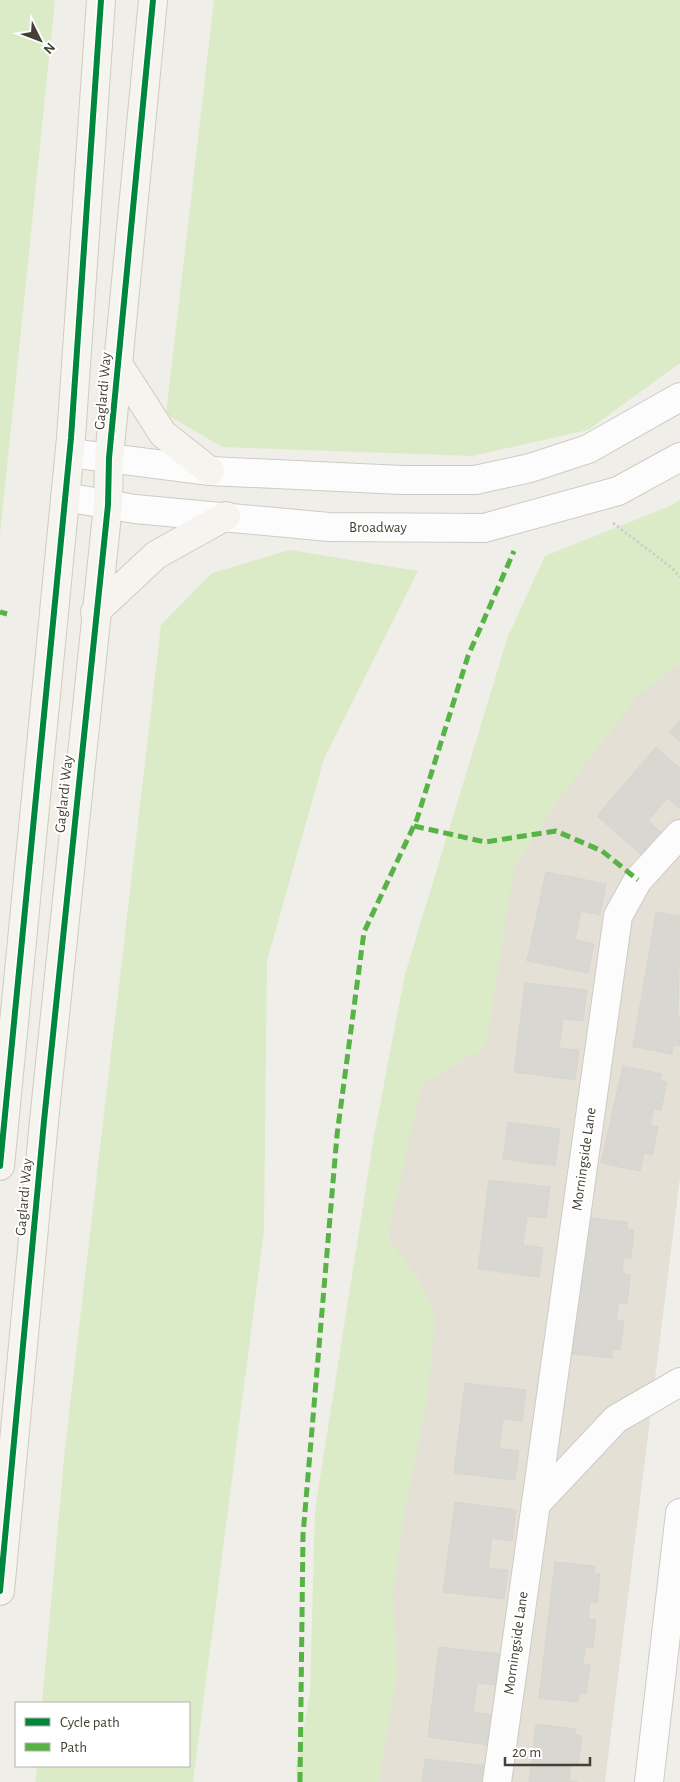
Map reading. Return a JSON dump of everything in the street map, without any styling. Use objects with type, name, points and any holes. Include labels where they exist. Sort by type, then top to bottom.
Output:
[{"type":"main road","name":"Gaglardi Way","points":[[0,1166],[70,453],[101,0]]},
{"type":"main road","name":"Gaglardi Way","points":[[0,1591],[44,1121],[95,612],[108,505],[109,458],[153,0]]},
{"type":"main road","points":[[118,364],[163,434],[210,471]]},
{"type":"main road","points":[[95,612],[156,555],[226,516]]},
{"type":"street","points":[[70,453],[210,471],[402,480],[475,480],[530,468],[588,449],[680,397]]},
{"type":"street","name":"Broadway","points":[[65,497],[108,505],[328,527],[484,528],[618,490],[680,457]]},
{"type":"street","name":"Morningside Lane","points":[[497,1782],[618,916],[638,880],[680,834]]},
{"type":"street","points":[[536,1504],[616,1419],[680,1382]]},
{"type":"street","points":[[649,1782],[680,1513]]},
{"type":"path","points":[[608,519],[672,568],[680,577]]},
{"type":"shaded area","points":[[680,565],[680,1177],[605,1782],[335,1782],[418,932],[453,820]]},
{"type":"green space","points":[[0,0],[55,0],[0,535]]},
{"type":"green space","points":[[214,0],[680,0],[680,363],[588,430],[472,456],[222,447],[166,414]]},
{"type":"green space","points":[[680,500],[680,664],[638,695],[562,795],[514,868],[486,1047],[422,1084],[387,1239],[418,1276],[435,1315],[428,1394],[405,1508],[393,1594],[398,1671],[379,1782],[297,1782],[296,1768],[310,1693],[315,1510],[374,1136],[405,974],[508,636],[545,556],[670,506]]},
{"type":"green space","points":[[290,550],[418,571],[324,759],[267,961],[264,1231],[193,1782],[35,1782],[37,1767],[190,1767],[190,1702],[42,1702],[65,1448],[161,625],[212,573]]},
{"type":"building","points":[[680,720],[680,742],[669,732]]},
{"type":"building","points":[[656,747],[680,768],[680,809],[667,798],[648,821],[662,833],[643,856],[597,816]]},
{"type":"building","points":[[546,872],[606,884],[600,915],[581,911],[575,940],[594,944],[588,973],[527,961]]},
{"type":"building","points":[[656,912],[680,916],[678,1016],[680,1017],[680,1046],[673,1045],[672,1054],[633,1047]]},
{"type":"building","points":[[525,983],[587,990],[583,1021],[563,1019],[559,1048],[579,1050],[575,1080],[514,1072]]},
{"type":"building","points":[[623,1066],[662,1074],[660,1081],[667,1082],[661,1110],[654,1109],[650,1125],[658,1127],[652,1155],[644,1153],[640,1171],[601,1163]]},
{"type":"building","points":[[508,1122],[560,1129],[555,1166],[503,1159]]},
{"type":"building","points":[[489,1180],[550,1187],[546,1218],[527,1216],[523,1245],[543,1248],[539,1277],[478,1269]]},
{"type":"building","points":[[589,1218],[628,1222],[627,1229],[634,1230],[631,1258],[624,1258],[622,1274],[630,1275],[627,1304],[619,1303],[616,1320],[624,1321],[620,1350],[613,1349],[612,1358],[572,1354]]},
{"type":"building","points":[[465,1383],[526,1390],[522,1421],[503,1419],[499,1448],[519,1451],[515,1480],[454,1473]]},
{"type":"building","points":[[455,1502],[516,1510],[512,1541],[492,1538],[488,1568],[508,1570],[504,1599],[443,1592]]},
{"type":"building","points":[[555,1562],[595,1566],[594,1573],[600,1574],[597,1603],[590,1602],[588,1619],[596,1620],[593,1648],[585,1647],[583,1665],[590,1665],[586,1694],[580,1693],[578,1702],[539,1698]]},
{"type":"building","points":[[439,1647],[500,1654],[496,1685],[477,1683],[473,1712],[492,1715],[489,1745],[428,1737]]},
{"type":"building","points":[[536,1724],[576,1729],[575,1735],[582,1736],[578,1765],[571,1764],[569,1781],[577,1782],[529,1782]]},
{"type":"building","points":[[425,1759],[487,1766],[485,1782],[422,1782]]},
{"type":"marked path","points":[[300,1782],[303,1535],[337,1135],[364,932],[417,819],[468,656],[514,551]]},
{"type":"marked path","points":[[0,612],[7,614]]},
{"type":"marked path","points":[[414,826],[485,842],[556,831],[602,851],[638,880]]},
{"type":"cycle path","points":[[0,1166],[71,438],[101,0]]},
{"type":"cycle path","points":[[0,1591],[44,1121],[108,505],[109,458],[153,0]]}]
